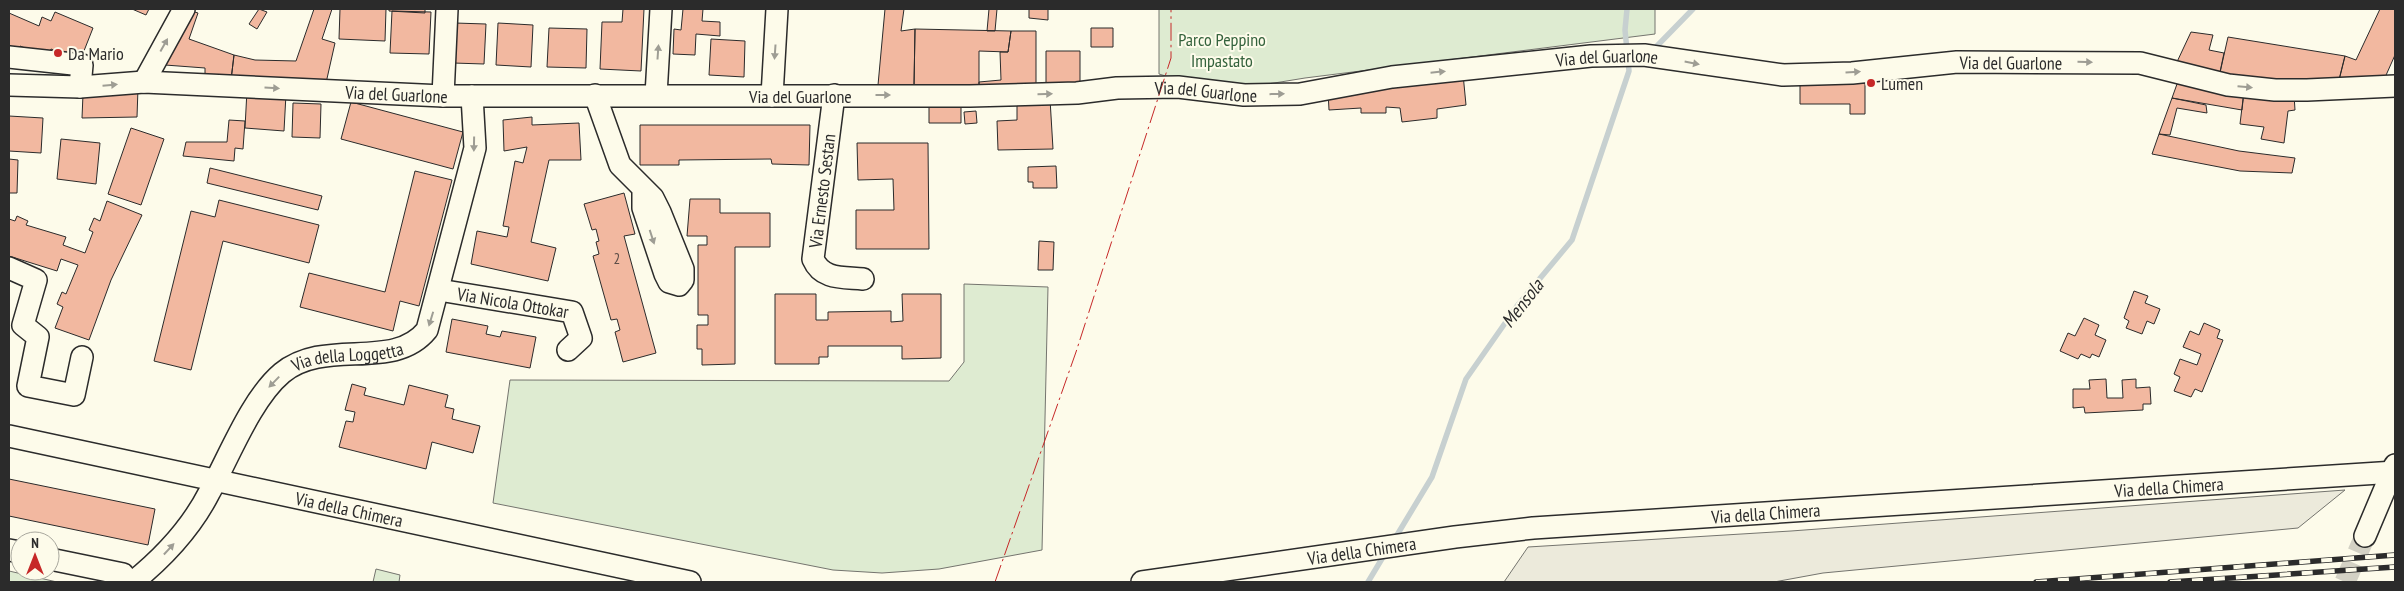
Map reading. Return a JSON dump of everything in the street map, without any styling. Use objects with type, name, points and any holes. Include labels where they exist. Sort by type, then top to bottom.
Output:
[{"type":"street","points":[[144,82],[184,9]]},
{"type":"street","points":[[443,96],[447,9]]},
{"type":"street","points":[[656,95],[661,9]]},
{"type":"street","points":[[772,96],[777,9]]},
{"type":"street","name":"Via del Guarlone","points":[[9,86],[80,87],[144,82],[443,96],[970,96],[1077,93],[1116,88],[1178,87],[1244,95],[1300,94],[1392,77],[1591,56],[1644,55],[1783,75],[1852,73],[1957,62],[2140,63],[2228,85],[2307,90],[2395,86]]},
{"type":"street","points":[[9,57],[82,65],[80,87]]},
{"type":"street","points":[[595,95],[620,164],[643,190]]},
{"type":"street","name":"Via Ernesto Sestan","points":[[834,95],[813,259],[819,270],[829,276],[863,279]]},
{"type":"street","name":"Via della Loggetta","points":[[128,578],[164,555],[180,537],[216,480],[259,399],[273,381],[297,363],[330,354],[374,353],[398,350],[414,343],[429,325],[475,148],[472,96]]},
{"type":"street","points":[[9,268],[36,280],[16,324],[38,337],[28,386],[74,395],[82,357]]},
{"type":"street","name":"Via Nicola Ottokar","points":[[439,290],[572,312],[581,338],[568,350]]},
{"type":"street","name":"Via della Chimera","points":[[9,436],[690,582]]},
{"type":"street","points":[[2365,536],[2394,470]]},
{"type":"street","name":"Via della Chimera","points":[[1142,582],[1532,528],[2394,470]]},
{"type":"street","points":[[60,561],[128,578]]},
{"type":"green space","name":"Parco Peppino Impastato","points":[[1159,9],[1655,9],[1655,34],[1305,78],[1219,92],[1159,74]]},
{"type":"green space","points":[[964,284],[1048,287],[1042,550],[939,569],[882,573],[833,570],[493,503],[510,380],[949,381],[964,362]]},
{"type":"green space","points":[[376,569],[400,575],[399,582],[373,582]]},
{"type":"green space","points":[[9,571],[10,581],[57,582],[9,582]]},
{"type":"shaded area","points":[[2345,490],[2298,528],[1823,573],[1774,582],[1504,582],[1528,547],[1791,531]]},
{"type":"building","points":[[132,9],[149,9],[146,15]]},
{"type":"building","points":[[259,9],[267,12],[257,29],[249,24]]},
{"type":"building","points":[[314,9],[332,9],[322,39],[335,43],[326,83],[231,80],[234,55],[255,60],[296,61]]},
{"type":"building","points":[[340,9],[386,9],[385,41],[339,39]]},
{"type":"building","points":[[389,9],[425,9],[425,13],[389,11]]},
{"type":"building","points":[[623,9],[644,9],[641,71],[600,69],[602,22],[622,22]]},
{"type":"building","points":[[683,9],[703,9],[702,21],[720,22],[720,36],[696,34],[695,55],[673,54],[674,29],[681,30]]},
{"type":"building","points":[[885,9],[904,9],[901,31],[915,29],[914,86],[878,85]]},
{"type":"building","points":[[989,9],[997,9],[995,31],[987,31]]},
{"type":"building","points":[[1029,9],[1048,9],[1048,20],[1029,18]]},
{"type":"building","points":[[2380,9],[2395,9],[2395,55],[2383,82],[2338,84],[2345,56],[2356,60]]},
{"type":"building","points":[[188,10],[198,13],[189,39],[234,55],[231,80],[205,79],[205,68],[165,65],[161,75],[156,74]]},
{"type":"building","points":[[392,11],[431,12],[429,54],[390,53]]},
{"type":"building","points":[[55,12],[93,28],[80,61],[51,49],[47,57],[20,46],[18,52],[9,48],[9,13],[39,26],[42,17],[51,21]]},
{"type":"building","points":[[455,23],[486,24],[484,64],[453,63]]},
{"type":"building","points":[[498,23],[533,25],[531,67],[496,65]]},
{"type":"building","points":[[549,28],[587,29],[586,68],[547,67]]},
{"type":"building","points":[[1091,28],[1113,28],[1113,47],[1091,47]]},
{"type":"building","points":[[915,29],[1011,31],[1008,52],[979,51],[979,89],[914,86]]},
{"type":"building","points":[[1011,31],[1036,31],[1036,88],[979,89],[979,82],[1001,80],[1000,52],[1008,52]]},
{"type":"building","points":[[2191,32],[2213,35],[2209,50],[2224,53],[2219,77],[2176,64]]},
{"type":"building","points":[[2228,37],[2345,56],[2338,84],[2219,77]]},
{"type":"building","points":[[711,39],[745,41],[744,77],[709,75]]},
{"type":"building","points":[[1046,51],[1080,51],[1080,88],[1046,88]]},
{"type":"building","points":[[1463,74],[1466,105],[1437,109],[1437,118],[1402,122],[1400,108],[1386,107],[1386,113],[1361,113],[1361,108],[1329,110],[1328,91]]},
{"type":"building","points":[[1800,83],[1865,83],[1865,114],[1850,114],[1850,104],[1800,104]]},
{"type":"building","points":[[2177,84],[2244,91],[2242,110],[2172,98]]},
{"type":"building","points":[[138,88],[137,117],[82,118],[83,94]]},
{"type":"building","points":[[247,90],[286,94],[284,131],[245,128]]},
{"type":"building","points":[[2244,91],[2294,95],[2295,110],[2288,111],[2284,143],[2261,139],[2264,127],[2240,124]]},
{"type":"building","points":[[2172,98],[2206,105],[2207,113],[2177,108],[2170,135],[2159,134]]},
{"type":"building","points":[[1017,99],[1050,99],[1053,149],[998,150],[997,121],[1017,120]]},
{"type":"building","points":[[351,102],[463,132],[453,169],[341,139]]},
{"type":"building","points":[[293,103],[321,104],[320,138],[292,137]]},
{"type":"building","points":[[929,106],[961,106],[961,123],[929,123]]},
{"type":"building","points":[[976,111],[977,123],[965,124],[964,112]]},
{"type":"building","points":[[9,116],[43,118],[41,153],[9,151]]},
{"type":"building","points":[[532,117],[532,125],[579,123],[581,160],[549,160],[531,242],[556,248],[548,281],[471,264],[477,231],[507,237],[509,227],[503,226],[515,161],[523,163],[527,147],[504,151],[503,120]]},
{"type":"building","points":[[229,120],[245,121],[243,149],[235,148],[234,161],[183,156],[186,142],[227,142]]},
{"type":"building","points":[[640,125],[810,125],[809,165],[772,164],[771,159],[679,160],[679,165],[640,165]]},
{"type":"building","points":[[131,128],[164,139],[141,205],[108,194]]},
{"type":"building","points":[[2159,134],[2239,151],[2295,158],[2292,173],[2240,171],[2152,154]]},
{"type":"building","points":[[61,139],[100,143],[96,184],[57,179]]},
{"type":"building","points":[[857,143],[928,143],[929,249],[856,249],[856,210],[894,210],[893,179],[858,180]]},
{"type":"building","points":[[9,159],[18,160],[17,193],[9,193]]},
{"type":"building","points":[[1056,166],[1057,188],[1033,188],[1033,182],[1028,182],[1028,167]]},
{"type":"building","points":[[210,168],[322,196],[318,210],[207,183]]},
{"type":"building","points":[[415,171],[452,180],[419,306],[400,301],[393,331],[300,307],[309,273],[385,292]]},
{"type":"building","points":[[624,193],[635,234],[624,236],[656,353],[623,362],[615,332],[620,330],[617,319],[611,320],[593,256],[599,254],[596,242],[599,241],[596,229],[592,230],[584,204]]},
{"type":"building","points":[[690,199],[720,199],[720,213],[770,213],[770,247],[735,247],[735,364],[702,365],[702,349],[697,349],[697,325],[708,325],[708,315],[698,315],[698,245],[707,245],[707,236],[687,236]]},
{"type":"building","points":[[219,200],[319,225],[309,263],[223,241],[191,370],[154,361],[191,211],[215,217]]},
{"type":"building","points":[[107,201],[142,215],[111,280],[89,340],[55,328],[63,307],[57,304],[62,292],[66,294],[78,265],[61,259],[57,271],[9,256],[9,219],[15,221],[17,216],[28,221],[26,225],[66,237],[63,245],[85,253],[93,232],[89,230],[94,218],[100,221]]},
{"type":"building","points":[[1039,241],[1054,242],[1053,270],[1038,270]]},
{"type":"building","points":[[2134,291],[2148,296],[2145,303],[2160,309],[2154,324],[2147,321],[2142,334],[2126,328],[2129,321],[2124,318]]},
{"type":"building","points":[[775,294],[816,294],[816,320],[828,320],[828,312],[891,311],[891,322],[903,321],[902,294],[941,294],[941,358],[902,359],[902,346],[828,346],[828,357],[819,357],[819,364],[775,364]]},
{"type":"building","points":[[2084,318],[2099,325],[2095,335],[2106,340],[2099,357],[2092,354],[2090,358],[2081,354],[2078,359],[2060,351],[2068,333],[2075,336]]},
{"type":"building","points":[[452,319],[488,326],[486,334],[500,337],[502,331],[536,337],[530,368],[446,352]]},
{"type":"building","points":[[2204,323],[2220,330],[2217,338],[2223,340],[2202,392],[2195,389],[2191,397],[2174,391],[2180,377],[2174,374],[2180,359],[2197,365],[2201,354],[2183,347],[2190,331],[2199,335]]},
{"type":"building","points":[[2106,379],[2107,398],[2123,398],[2122,380],[2136,379],[2136,388],[2150,387],[2151,404],[2143,404],[2143,410],[2085,413],[2084,407],[2073,408],[2073,389],[2090,389],[2089,380]]},
{"type":"building","points":[[352,384],[366,388],[364,395],[404,405],[409,385],[448,395],[445,407],[454,409],[452,419],[480,426],[473,453],[432,442],[426,469],[339,447],[346,421],[353,422],[355,412],[345,410]]},
{"type":"building","points":[[9,479],[155,509],[148,545],[9,516]]},
{"type":"waterway","name":"Mensola","points":[[1394,540],[1432,477],[1466,379],[1517,306],[1572,240],[1629,71],[1625,30],[1627,9]]},
{"type":"waterway","points":[[1652,48],[1655,48],[1693,9]]},
{"type":"waterway","name":"Mensola","points":[[1368,582],[1386,552]]},
{"type":"tunnel","points":[[2345,582],[2365,536]]},
{"type":"railway","points":[[2036,582],[2395,555]]},
{"type":"railway","points":[[2170,582],[2395,567]]},
{"type":"power","points":[[995,582],[1076,352],[1171,58],[1171,9]]},
{"type":"place","name":"Da Mario","points":[[58,53]]},
{"type":"place","name":"Lumen","points":[[1871,83]]}]
